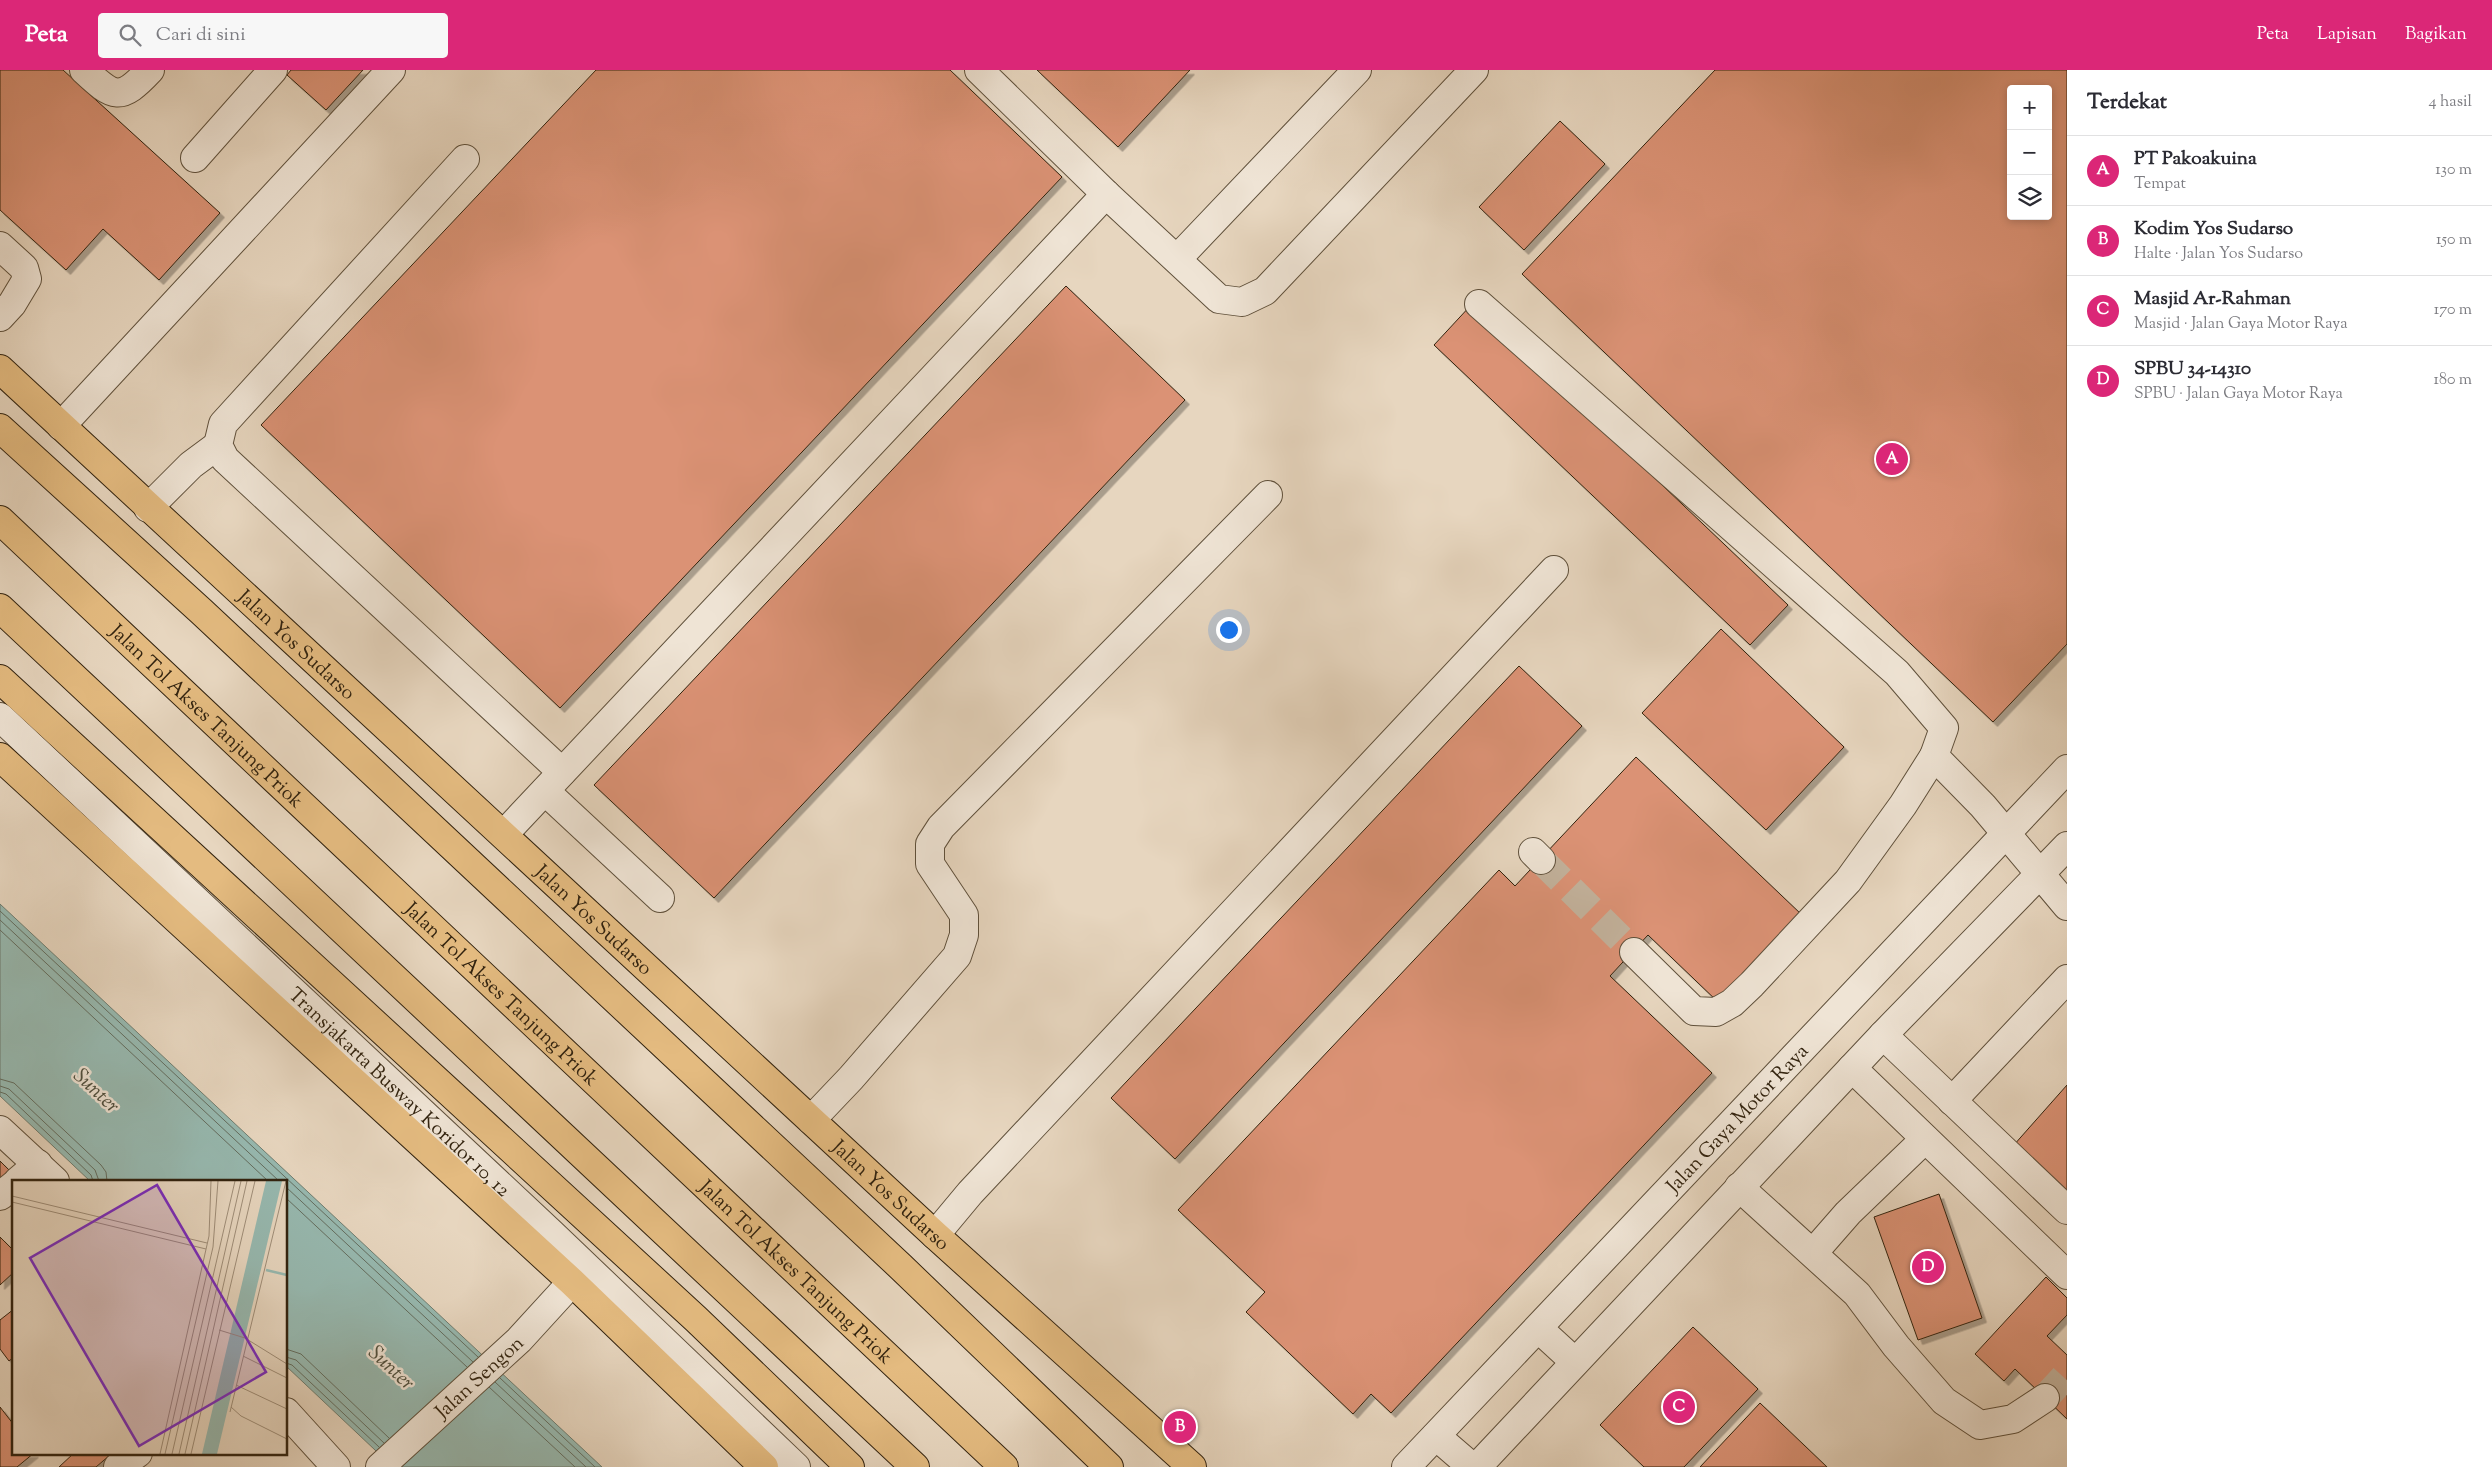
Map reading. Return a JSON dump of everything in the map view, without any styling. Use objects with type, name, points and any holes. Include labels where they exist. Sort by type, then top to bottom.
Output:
[{"type":"highway","name":"Jalan Yos Sudarso","points":[[0,369],[935,1235],[1192,1467]]},
{"type":"highway","points":[[0,428],[260,667],[893,1260],[1109,1467]]},
{"type":"highway","name":"Jalan Tol Akses Tanjung Priok","points":[[0,520],[1004,1467]]},
{"type":"highway","points":[[0,608],[915,1467]]},
{"type":"highway","points":[[0,679],[696,1319],[850,1467]]},
{"type":"highway","points":[[0,757],[572,1282],[764,1467]]},
{"type":"street","points":[[84,70],[106,91],[118,94],[136,85],[150,70]]},
{"type":"street","points":[[195,158],[273,70]]},
{"type":"street","points":[[61,426],[391,70]]},
{"type":"street","points":[[979,70],[1106,194],[1219,299],[1242,302],[1265,291],[1474,70]]},
{"type":"street","points":[[1177,259],[1357,70]]},
{"type":"street","points":[[465,159],[223,424],[218,445],[225,459],[553,782],[660,898]]},
{"type":"street","points":[[504,834],[1106,194]]},
{"type":"street","points":[[0,246],[24,268],[27,279],[12,304],[0,317]]},
{"type":"street","points":[[1479,304],[1897,673],[1944,728],[1934,756],[1848,881],[1732,1003],[1716,1012],[1694,1011],[1634,952]]},
{"type":"street","points":[[148,508],[191,465],[218,445]]},
{"type":"street","points":[[811,1120],[851,1078],[957,956],[964,934],[964,915],[930,864],[930,844],[940,827],[1268,495]]},
{"type":"street","points":[[935,1235],[970,1193],[1554,570]]},
{"type":"street","name":"Transjakarta Busway Koridor 10, 12","points":[[0,717],[559,1241],[796,1467]]},
{"type":"street","points":[[1934,756],[1983,806],[2067,906]]},
{"type":"street","name":"Jalan Gaya Motor Raya","points":[[1406,1467],[1539,1329],[2067,769]]},
{"type":"street","points":[[1477,1467],[1883,1035],[2067,846]]},
{"type":"street","points":[[1952,1101],[2067,979]]},
{"type":"street","points":[[1883,1035],[2067,1210]]},
{"type":"street","points":[[1852,1068],[2067,1275]]},
{"type":"street","points":[[0,1130],[37,1175]]},
{"type":"street","points":[[1813,1253],[1848,1213],[1925,1139]]},
{"type":"street","points":[[0,1196],[12,1187]]},
{"type":"street","points":[[1739,1187],[1857,1294],[1896,1346],[1944,1401],[1980,1425],[2013,1419],[2045,1398]]},
{"type":"street","name":"Jalan Sengon","points":[[381,1466],[519,1340],[572,1282]]},
{"type":"street","points":[[1539,1329],[1575,1362]]},
{"type":"street","points":[[288,1414],[336,1467]]},
{"type":"street","points":[[1436,1436],[1472,1467]]},
{"type":"street","points":[[118,1467],[137,1454]]},
{"type":"water","name":"Sunter","points":[[0,904],[602,1467],[393,1467],[288,1368],[288,1180],[89,1180],[0,1096]]},
{"type":"building","points":[[0,70],[63,70],[220,213],[159,280],[103,229],[66,270],[0,210]]},
{"type":"building","points":[[291,70],[363,70],[326,110],[287,75]]},
{"type":"building","points":[[596,70],[950,70],[1062,177],[560,708],[261,425]]},
{"type":"building","points":[[1037,70],[1190,70],[1118,147]]},
{"type":"building","points":[[1715,70],[2067,70],[2067,644],[1993,722],[1522,274]]},
{"type":"building","points":[[1560,121],[1605,164],[1524,250],[1479,207]]},
{"type":"building","points":[[1066,286],[1185,400],[714,898],[594,785]]},
{"type":"building","points":[[1472,304],[1788,605],[1750,645],[1434,345]]},
{"type":"building","points":[[1721,629],[1844,747],[1766,830],[1642,713]]},
{"type":"building","points":[[1519,666],[1582,726],[1175,1159],[1111,1098]]},
{"type":"building","points":[[1636,757],[1802,915],[1719,1003],[1648,935],[1610,976],[1712,1073],[1391,1413],[1371,1394],[1353,1414],[1246,1312],[1265,1292],[1178,1210],[1499,870],[1515,886]]},
{"type":"building","points":[[2067,1085],[2067,1194],[2013,1146]]},
{"type":"building","points":[[0,1161],[9,1170],[0,1179]]},
{"type":"building","points":[[1939,1194],[1982,1318],[1918,1340],[1874,1217]]},
{"type":"building","points":[[0,1237],[12,1249],[12,1274],[0,1285]]},
{"type":"building","points":[[2046,1277],[2067,1298],[2067,1315],[2047,1336],[2067,1355],[2067,1419],[2015,1369],[2004,1381],[1975,1354]]},
{"type":"building","points":[[12,1311],[12,1359],[9,1361],[0,1349],[0,1320]]},
{"type":"building","points":[[1693,1327],[1758,1389],[1684,1467],[1644,1467],[1600,1425]]},
{"type":"building","points":[[1760,1403],[1827,1467],[1700,1467]]},
{"type":"building","points":[[0,1407],[12,1422],[12,1454],[33,1454],[17,1467],[0,1467]]},
{"type":"building","points":[[73,1454],[110,1455],[96,1467],[59,1467]]},
{"type":"tunnel","points":[[1541,860],[1634,952]]},
{"type":"tunnel","points":[[2045,1398],[2067,1374]]},
{"type":"place","name":"PT Pakoakuina","points":[[1892,459]]},
{"type":"place","name":"SPBU 34-14310","points":[[1928,1267]]},
{"type":"place","name":"Masjid Ar-Rahman","points":[[1679,1407]]},
{"type":"place","name":"Kodim Yos Sudarso","points":[[1180,1427]]}]
